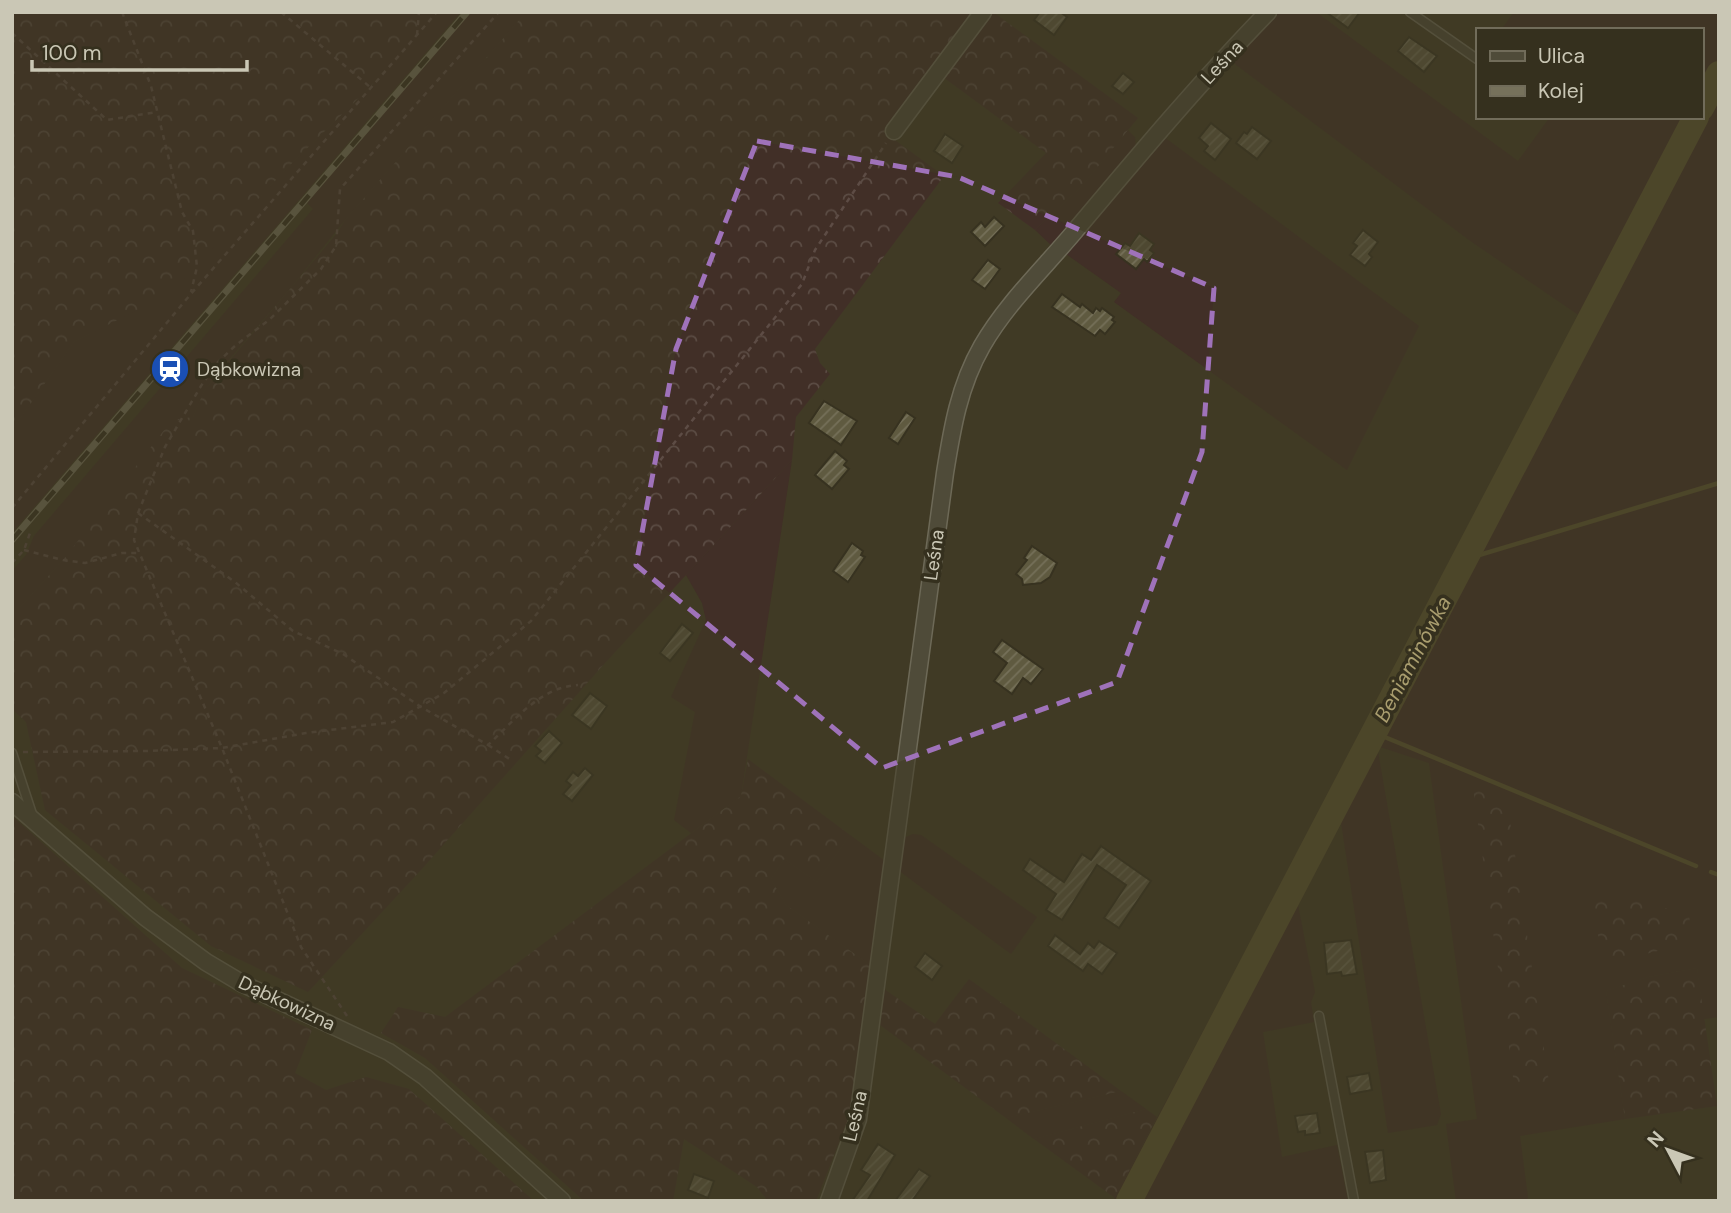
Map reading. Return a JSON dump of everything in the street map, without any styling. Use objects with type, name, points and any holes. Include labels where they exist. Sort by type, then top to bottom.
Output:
[{"type":"street","points":[[894,131],[983,12]]},
{"type":"street","name":"Leśna","points":[[829,1201],[858,1119],[954,418],[968,374],[982,345],[1010,308],[1160,130],[1268,12]]},
{"type":"street","name":"Dąbkowizna","points":[[12,802],[145,917],[206,962],[243,984],[358,1036],[425,1077],[562,1201]]},
{"type":"lane","points":[[1410,12],[1476,58]]},
{"type":"lane","points":[[12,753],[34,820]]},
{"type":"lane","points":[[1319,1016],[1354,1201]]},
{"type":"path","points":[[122,12],[151,86],[182,212],[193,232],[197,267],[190,295]]},
{"type":"path","points":[[281,12],[370,87]]},
{"type":"path","points":[[417,35],[419,12]]},
{"type":"path","points":[[12,508],[190,295],[437,12]]},
{"type":"path","points":[[358,1036],[301,947],[222,748],[134,540],[138,513],[165,447],[201,386],[218,362],[269,320],[321,269],[336,246],[340,188],[499,12]]},
{"type":"path","points":[[12,33],[107,120],[157,112]]},
{"type":"path","points":[[12,753],[222,748],[306,733],[393,722],[444,693],[531,621],[802,284],[816,250],[894,131]]},
{"type":"path","points":[[138,513],[235,582],[293,631],[343,654],[421,707],[511,760]]},
{"type":"path","points":[[12,563],[24,550],[30,533]]},
{"type":"path","points":[[24,550],[85,563],[122,553],[139,553]]},
{"type":"path","points":[[488,745],[544,695],[557,687],[578,685]]},
{"type":"highlighted area","points":[[757,141],[958,177],[1214,288],[1202,452],[1117,682],[882,768],[636,565],[676,349]]},
{"type":"green space","points":[[12,12],[436,12],[370,87],[287,168],[171,293],[74,342],[12,430]]},
{"type":"green space","points":[[435,12],[461,12],[12,533],[12,430],[74,342],[171,292],[287,168],[370,87]]},
{"type":"green space","points":[[471,12],[526,12],[345,220],[227,362],[204,391],[193,417],[12,616],[12,571],[26,555],[34,536],[313,209],[307,203]]},
{"type":"green space","points":[[526,12],[974,12],[884,132],[944,176],[815,349],[820,363],[830,374],[796,417],[792,460],[308,992],[211,946],[45,810],[26,722],[12,709],[12,616],[63,560],[172,420],[193,417],[204,391],[345,220]]},
{"type":"green space","points":[[989,12],[993,12],[1138,118],[1081,187],[1035,230],[998,203],[1046,153],[943,77]]},
{"type":"green space","points":[[1276,12],[1316,12],[1518,161],[1549,119],[1703,119],[1703,28],[1502,28],[1514,12],[1517,15],[1520,12],[1719,12],[1719,1017],[1704,1019],[1697,968],[1648,977],[1606,991],[1625,1119],[1520,1136],[1528,1198],[1524,1201],[1456,1201],[1446,1124],[1477,1119],[1429,763],[1377,746],[1441,1114],[1437,1125],[1388,1133],[1341,822],[1298,905],[1315,992],[1311,1002],[1314,1022],[1263,1032],[1282,1157],[1337,1145],[1348,1201],[1113,1201],[1580,316],[1469,240],[1235,64],[1232,59]]},
{"type":"green space","points":[[1128,130],[1135,137],[1136,151],[1053,247],[1035,230],[1081,187]]},
{"type":"green space","points":[[1164,137],[1419,326],[1347,470],[1114,302],[1121,293],[1066,254]]},
{"type":"green space","points":[[792,460],[741,796],[691,833],[674,820],[695,712],[671,697],[706,620],[702,603],[686,575]]},
{"type":"green space","points":[[748,759],[850,835],[817,882],[784,859],[771,879],[786,905],[873,967],[851,1112],[816,1201],[768,1201],[757,1187],[684,1139],[673,1201],[584,1201],[425,1058],[381,1033],[398,1007],[445,1017],[741,796]]},
{"type":"green space","points":[[1472,780],[1506,794],[1549,1082],[1514,1084]]},
{"type":"green space","points":[[12,816],[182,968],[312,1030],[295,1073],[326,1090],[366,1077],[409,1089],[534,1201],[12,1201]]},
{"type":"green space","points":[[913,834],[921,835],[1037,917],[1011,954],[898,870],[904,838]]},
{"type":"green space","points":[[850,835],[885,861],[873,967],[786,905],[771,879],[784,859],[817,882]]},
{"type":"green space","points":[[1613,899],[1645,902],[1689,915],[1693,942],[1630,958],[1602,960],[1593,902]]},
{"type":"green space","points":[[1697,968],[1717,1106],[1625,1119],[1606,991],[1648,977]]},
{"type":"green space","points":[[969,979],[1121,1091],[1006,1118],[880,1025],[884,989],[935,1024]]},
{"type":"green space","points":[[1121,1091],[1146,1109],[1034,1139],[1006,1118]]},
{"type":"green space","points":[[1146,1109],[1157,1117],[1115,1198],[1034,1139]]},
{"type":"building","points":[[1040,12],[1060,12],[1067,17],[1054,35],[1034,20]]},
{"type":"building","points":[[1326,12],[1360,12],[1348,28]]},
{"type":"building","points":[[1409,37],[1437,56],[1424,72],[1398,51]]},
{"type":"building","points":[[1123,73],[1134,82],[1123,94],[1112,86]]},
{"type":"building","points":[[1211,123],[1231,139],[1215,160],[1204,151],[1208,146],[1199,138]]},
{"type":"building","points":[[1252,127],[1271,141],[1257,159],[1236,143],[1244,132],[1247,134]]},
{"type":"building","points":[[945,134],[963,146],[952,163],[934,151]]},
{"type":"building","points":[[994,217],[1004,226],[985,246],[971,232],[981,222],[985,227]]},
{"type":"building","points":[[1363,230],[1378,242],[1369,254],[1372,257],[1365,266],[1350,255],[1357,246],[1353,243]]},
{"type":"building","points":[[1139,233],[1154,244],[1150,250],[1154,253],[1147,262],[1144,259],[1136,269],[1116,254],[1125,243],[1130,246]]},
{"type":"building","points":[[988,260],[1000,269],[985,289],[972,280]]},
{"type":"building","points":[[1062,294],[1093,313],[1096,308],[1100,311],[1102,308],[1114,317],[1112,320],[1115,322],[1105,334],[1100,330],[1095,336],[1052,307]]},
{"type":"building","points":[[824,401],[857,421],[841,445],[809,423]]},
{"type":"building","points":[[906,412],[915,418],[898,444],[889,438]]},
{"type":"building","points":[[835,451],[847,461],[844,465],[849,469],[832,489],[815,475]]},
{"type":"building","points":[[852,543],[863,551],[861,555],[865,557],[848,582],[833,571]]},
{"type":"building","points":[[1032,546],[1057,563],[1050,577],[1041,583],[1023,585],[1022,579],[1016,574],[1027,560],[1024,558]]},
{"type":"building","points":[[682,624],[693,633],[670,661],[660,653]]},
{"type":"building","points":[[1002,640],[1043,669],[1031,684],[1023,678],[1012,694],[994,681],[1007,663],[993,652]]},
{"type":"building","points":[[590,693],[607,706],[591,729],[572,715]]},
{"type":"building","points":[[549,731],[562,743],[545,763],[536,756],[541,751],[535,746]]},
{"type":"building","points":[[585,768],[593,775],[572,801],[563,794],[571,785],[566,781],[573,772],[578,776]]},
{"type":"building","points":[[1101,846],[1151,881],[1119,928],[1104,918],[1126,885],[1097,865],[1062,920],[1046,910],[1056,894],[1023,870],[1030,859],[1064,882],[1082,854],[1091,860]]},
{"type":"building","points":[[1055,935],[1080,954],[1088,943],[1094,948],[1099,941],[1117,953],[1102,974],[1088,964],[1083,971],[1048,946]]},
{"type":"building","points":[[1351,940],[1357,974],[1327,974],[1324,943]]},
{"type":"building","points":[[925,953],[942,966],[932,980],[915,967]]},
{"type":"building","points":[[1369,1073],[1372,1090],[1350,1094],[1347,1077]]},
{"type":"building","points":[[1317,1113],[1320,1133],[1305,1135],[1305,1131],[1298,1132],[1295,1116]]},
{"type":"building","points":[[878,1144],[895,1155],[867,1201],[852,1201],[870,1175],[861,1170]]},
{"type":"building","points":[[1383,1150],[1386,1180],[1370,1183],[1365,1152]]},
{"type":"building","points":[[919,1169],[930,1176],[912,1201],[895,1201]]},
{"type":"building","points":[[694,1174],[714,1181],[708,1198],[688,1190]]},
{"type":"waterway","name":"Beniaminówka","points":[[1703,104],[1719,74]]},
{"type":"waterway","name":"Beniaminówka","points":[[1129,1201],[1695,119]]},
{"type":"waterway","points":[[1466,559],[1719,483]]},
{"type":"waterway","points":[[1375,733],[1696,866]]},
{"type":"waterway","points":[[1711,872],[1719,875]]},
{"type":"railway","points":[[12,540],[467,12]]},
{"type":"place","name":"Dąbkowizna","points":[[170,369]]}]
